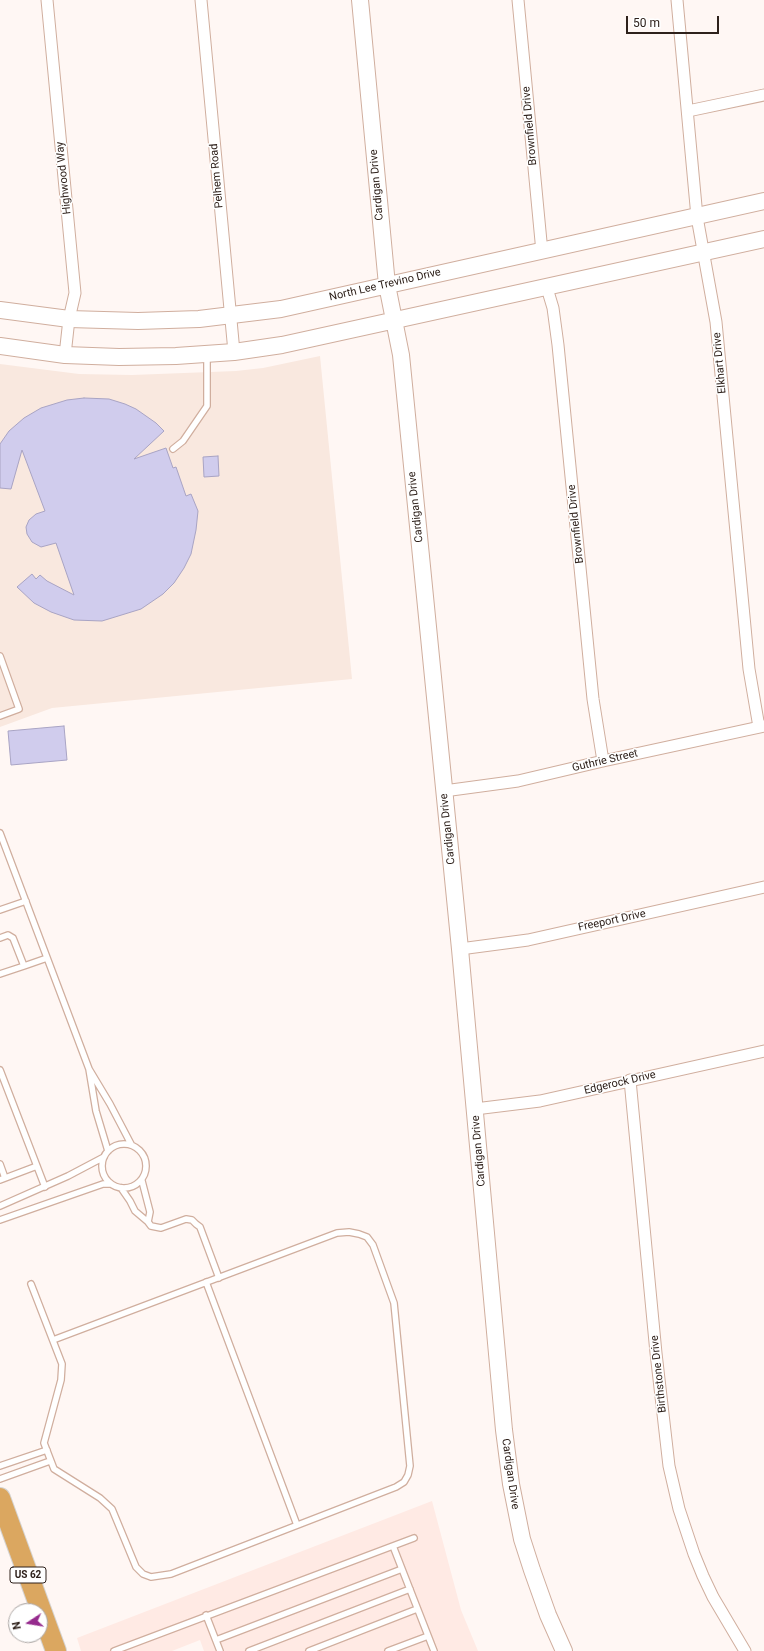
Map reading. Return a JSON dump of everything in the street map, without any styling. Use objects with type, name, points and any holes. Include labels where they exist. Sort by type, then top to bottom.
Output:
[{"type":"highway","name":"US 62","points":[[0,1498],[56,1651]]},
{"type":"street","name":"Highwood Way","points":[[47,0],[75,293],[69,319],[65,355]]},
{"type":"street","name":"Pelhem Road","points":[[201,0],[234,352]]},
{"type":"street","name":"Cardigan Drive","points":[[360,0],[387,285],[401,355],[460,949],[510,1484],[518,1522],[532,1570],[548,1615],[564,1651]]},
{"type":"street","name":"Brownfield Drive","points":[[518,0],[542,252]]},
{"type":"street","name":"Elkhart Drive","points":[[677,0],[697,217],[716,322],[749,669],[762,727]]},
{"type":"street","points":[[688,112],[764,95]]},
{"type":"street","name":"North Lee Trevino Drive","points":[[0,310],[69,319],[138,321],[199,319],[281,309],[498,260],[542,252],[764,201]]},
{"type":"street","points":[[0,346],[65,355],[119,357],[176,356],[234,352],[282,345],[547,288],[764,239]]},
{"type":"street","name":"Brownfield Drive","points":[[547,288],[558,345],[593,699],[603,761]]},
{"type":"street","name":"Guthrie Street","points":[[444,791],[518,781],[762,727]]},
{"type":"street","name":"Freeport Drive","points":[[460,949],[528,940],[764,887]]},
{"type":"street","name":"Edgerock Drive","points":[[475,1109],[540,1100],[764,1050]]},
{"type":"street","name":"Birthstone Drive","points":[[630,1080],[656,1353],[669,1466],[679,1509],[703,1576],[713,1597],[745,1651]]},
{"type":"lane","points":[[173,449],[183,442],[207,406],[206,354]]},
{"type":"lane","points":[[0,656],[19,709],[0,716]]},
{"type":"lane","points":[[0,833],[89,1069],[131,1144],[142,1152],[146,1159],[147,1166],[146,1174],[142,1181],[136,1186],[120,1188],[111,1184],[103,1184],[0,1220]]},
{"type":"lane","points":[[0,910],[26,901]]},
{"type":"lane","points":[[0,938],[8,935],[13,938],[24,966]]},
{"type":"lane","points":[[0,974],[47,958]]},
{"type":"lane","points":[[89,1069],[96,1111],[108,1151]]},
{"type":"lane","points":[[0,1070],[45,1187]]},
{"type":"lane","points":[[111,1184],[103,1174],[102,1167],[104,1157],[108,1151],[117,1145],[131,1144]]},
{"type":"lane","points":[[0,1206],[45,1187],[104,1157]]},
{"type":"lane","points":[[0,1164],[3,1179],[37,1166]]},
{"type":"lane","points":[[142,1181],[150,1212],[148,1222]]},
{"type":"lane","points":[[120,1188],[136,1211],[148,1222],[150,1226],[161,1228],[186,1219],[192,1220],[200,1227],[219,1278]]},
{"type":"lane","points":[[31,1284],[62,1364],[61,1380],[44,1443],[50,1461],[54,1469],[100,1498],[112,1509],[136,1567],[143,1574],[151,1577],[171,1574],[396,1487],[404,1482],[408,1475],[410,1466],[394,1303],[373,1245],[367,1237],[349,1232],[337,1233],[53,1340]]},
{"type":"lane","points":[[206,1282],[297,1526]]},
{"type":"lane","points":[[0,1466],[47,1450]]},
{"type":"lane","points":[[0,1478],[50,1461]]},
{"type":"lane","points":[[114,1651],[206,1615],[414,1538]]},
{"type":"lane","points":[[393,1546],[434,1651]]},
{"type":"lane","points":[[216,1640],[402,1569]]},
{"type":"lane","points":[[249,1651],[410,1589]]},
{"type":"lane","points":[[309,1651],[417,1609]]},
{"type":"lane","points":[[206,1615],[220,1651]]},
{"type":"lane","points":[[388,1651],[428,1636]]},
{"type":"shaded area","points":[[320,356],[352,679],[52,708],[0,727],[0,364],[79,374],[132,375],[236,371],[263,368]]},
{"type":"shaded area","points":[[432,1501],[461,1610],[478,1651],[204,1651],[200,1640],[172,1651],[81,1651],[77,1638]]},
{"type":"building","points":[[84,398],[109,399],[125,404],[136,409],[156,423],[164,431],[134,459],[166,448],[173,468],[176,467],[186,496],[191,494],[198,511],[191,554],[174,583],[163,594],[141,609],[102,621],[74,620],[51,612],[34,603],[17,587],[32,574],[36,579],[40,575],[47,581],[74,595],[56,543],[41,547],[32,542],[27,534],[26,527],[29,520],[36,514],[45,511],[22,450],[11,489],[0,488],[0,444],[9,431],[24,418],[41,408],[67,400]]},
{"type":"building","points":[[218,456],[219,476],[204,477],[203,457]]},
{"type":"building","points":[[64,726],[67,760],[11,765],[8,731]]}]
